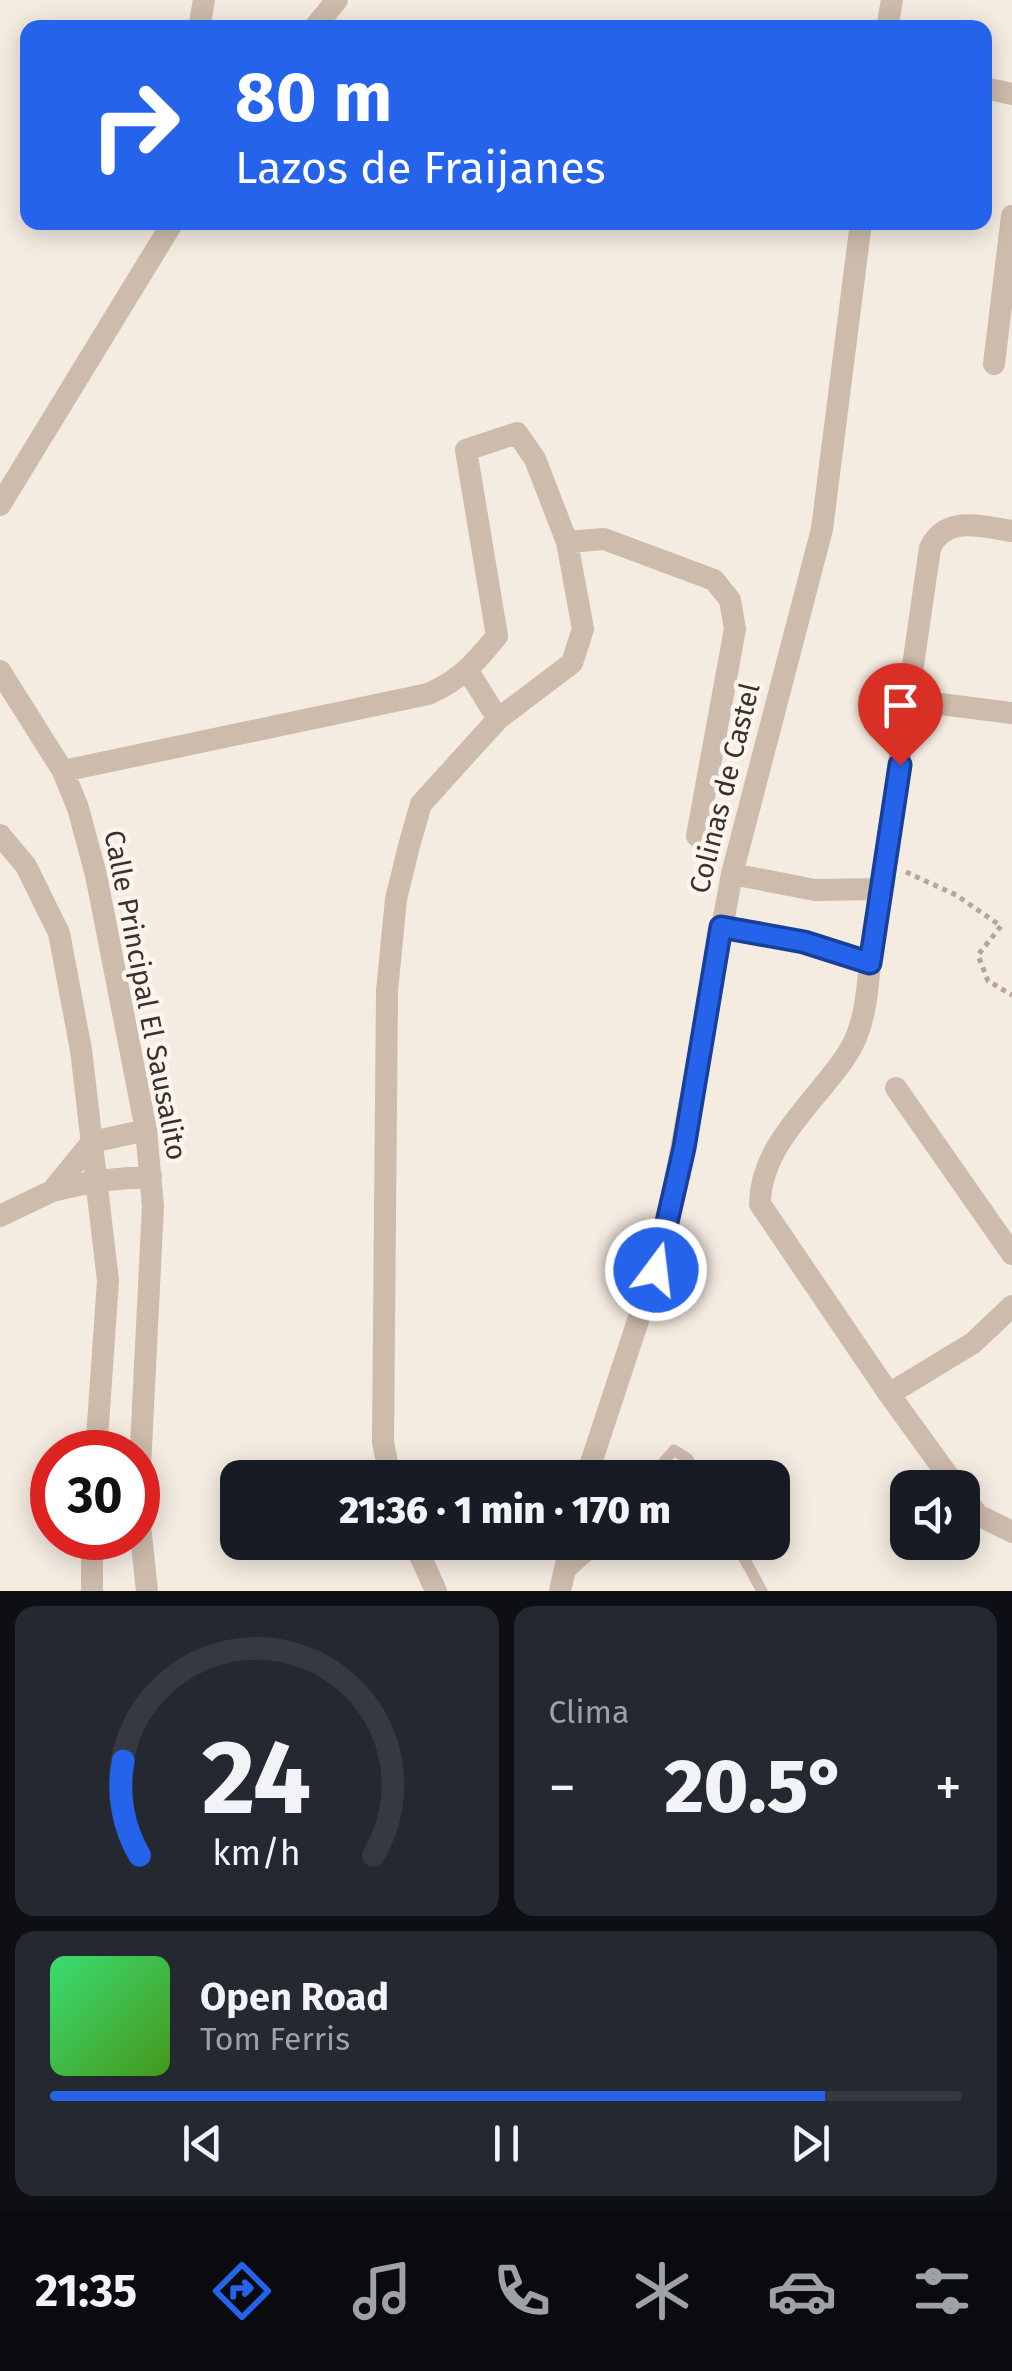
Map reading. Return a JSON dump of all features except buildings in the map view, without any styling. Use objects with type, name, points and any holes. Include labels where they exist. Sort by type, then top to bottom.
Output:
[{"type":"street","points":[[321,20],[337,0]]},
{"type":"street","points":[[994,364],[1008,278],[1012,216]]},
{"type":"street","points":[[1,506],[168,230]]},
{"type":"street","name":"Colinas de Castel","points":[[592,1460],[664,1242],[732,874],[822,529],[860,230]]},
{"type":"street","points":[[63,771],[428,694],[468,671],[497,636],[466,450],[516,433],[534,459],[568,542],[583,630],[572,663],[498,719],[421,804],[396,898],[387,991],[383,1442],[386,1460]]},
{"type":"street","points":[[944,1470],[760,1204],[760,1185],[772,1154],[850,1050],[866,1008],[933,541],[943,530],[957,525],[1012,530]]},
{"type":"street","points":[[568,542],[604,539],[641,551],[714,580],[730,600],[735,629],[697,836]]},
{"type":"street","points":[[468,671],[498,719]]},
{"type":"street","name":"Calle Principal El Sausalito","points":[[0,672],[63,771],[78,808],[96,875],[146,1130],[153,1206],[138,1507],[148,1591]]},
{"type":"street","points":[[909,700],[1012,713]]},
{"type":"street","points":[[0,836],[26,866],[60,933],[81,1050],[108,1281],[98,1430]]},
{"type":"street","points":[[732,874],[815,890],[882,889]]},
{"type":"street","points":[[721,927],[804,942],[870,963]]},
{"type":"street","points":[[896,1088],[1012,1254]]},
{"type":"street","points":[[52,1191],[92,1142],[146,1130]]},
{"type":"street","points":[[0,1216],[52,1191],[96,1181],[150,1176]]},
{"type":"street","points":[[889,1394],[973,1343],[1012,1306]]},
{"type":"street","points":[[980,1517],[1012,1532]]},
{"type":"street","points":[[92,1560],[92,1591]]},
{"type":"street","points":[[422,1560],[436,1591]]},
{"type":"street","points":[[561,1585],[567,1560]]},
{"type":"lane","points":[[665,1460],[674,1450],[689,1460]]},
{"type":"lane","points":[[561,1585],[585,1560]]},
{"type":"lane","points":[[745,1560],[762,1591]]},
{"type":"path","points":[[885,862],[956,894],[1001,926],[978,956],[988,981],[1012,995]]},
{"type":"route","points":[[656,1270],[684,1148],[721,927],[804,942],[870,963],[900,765]]}]
